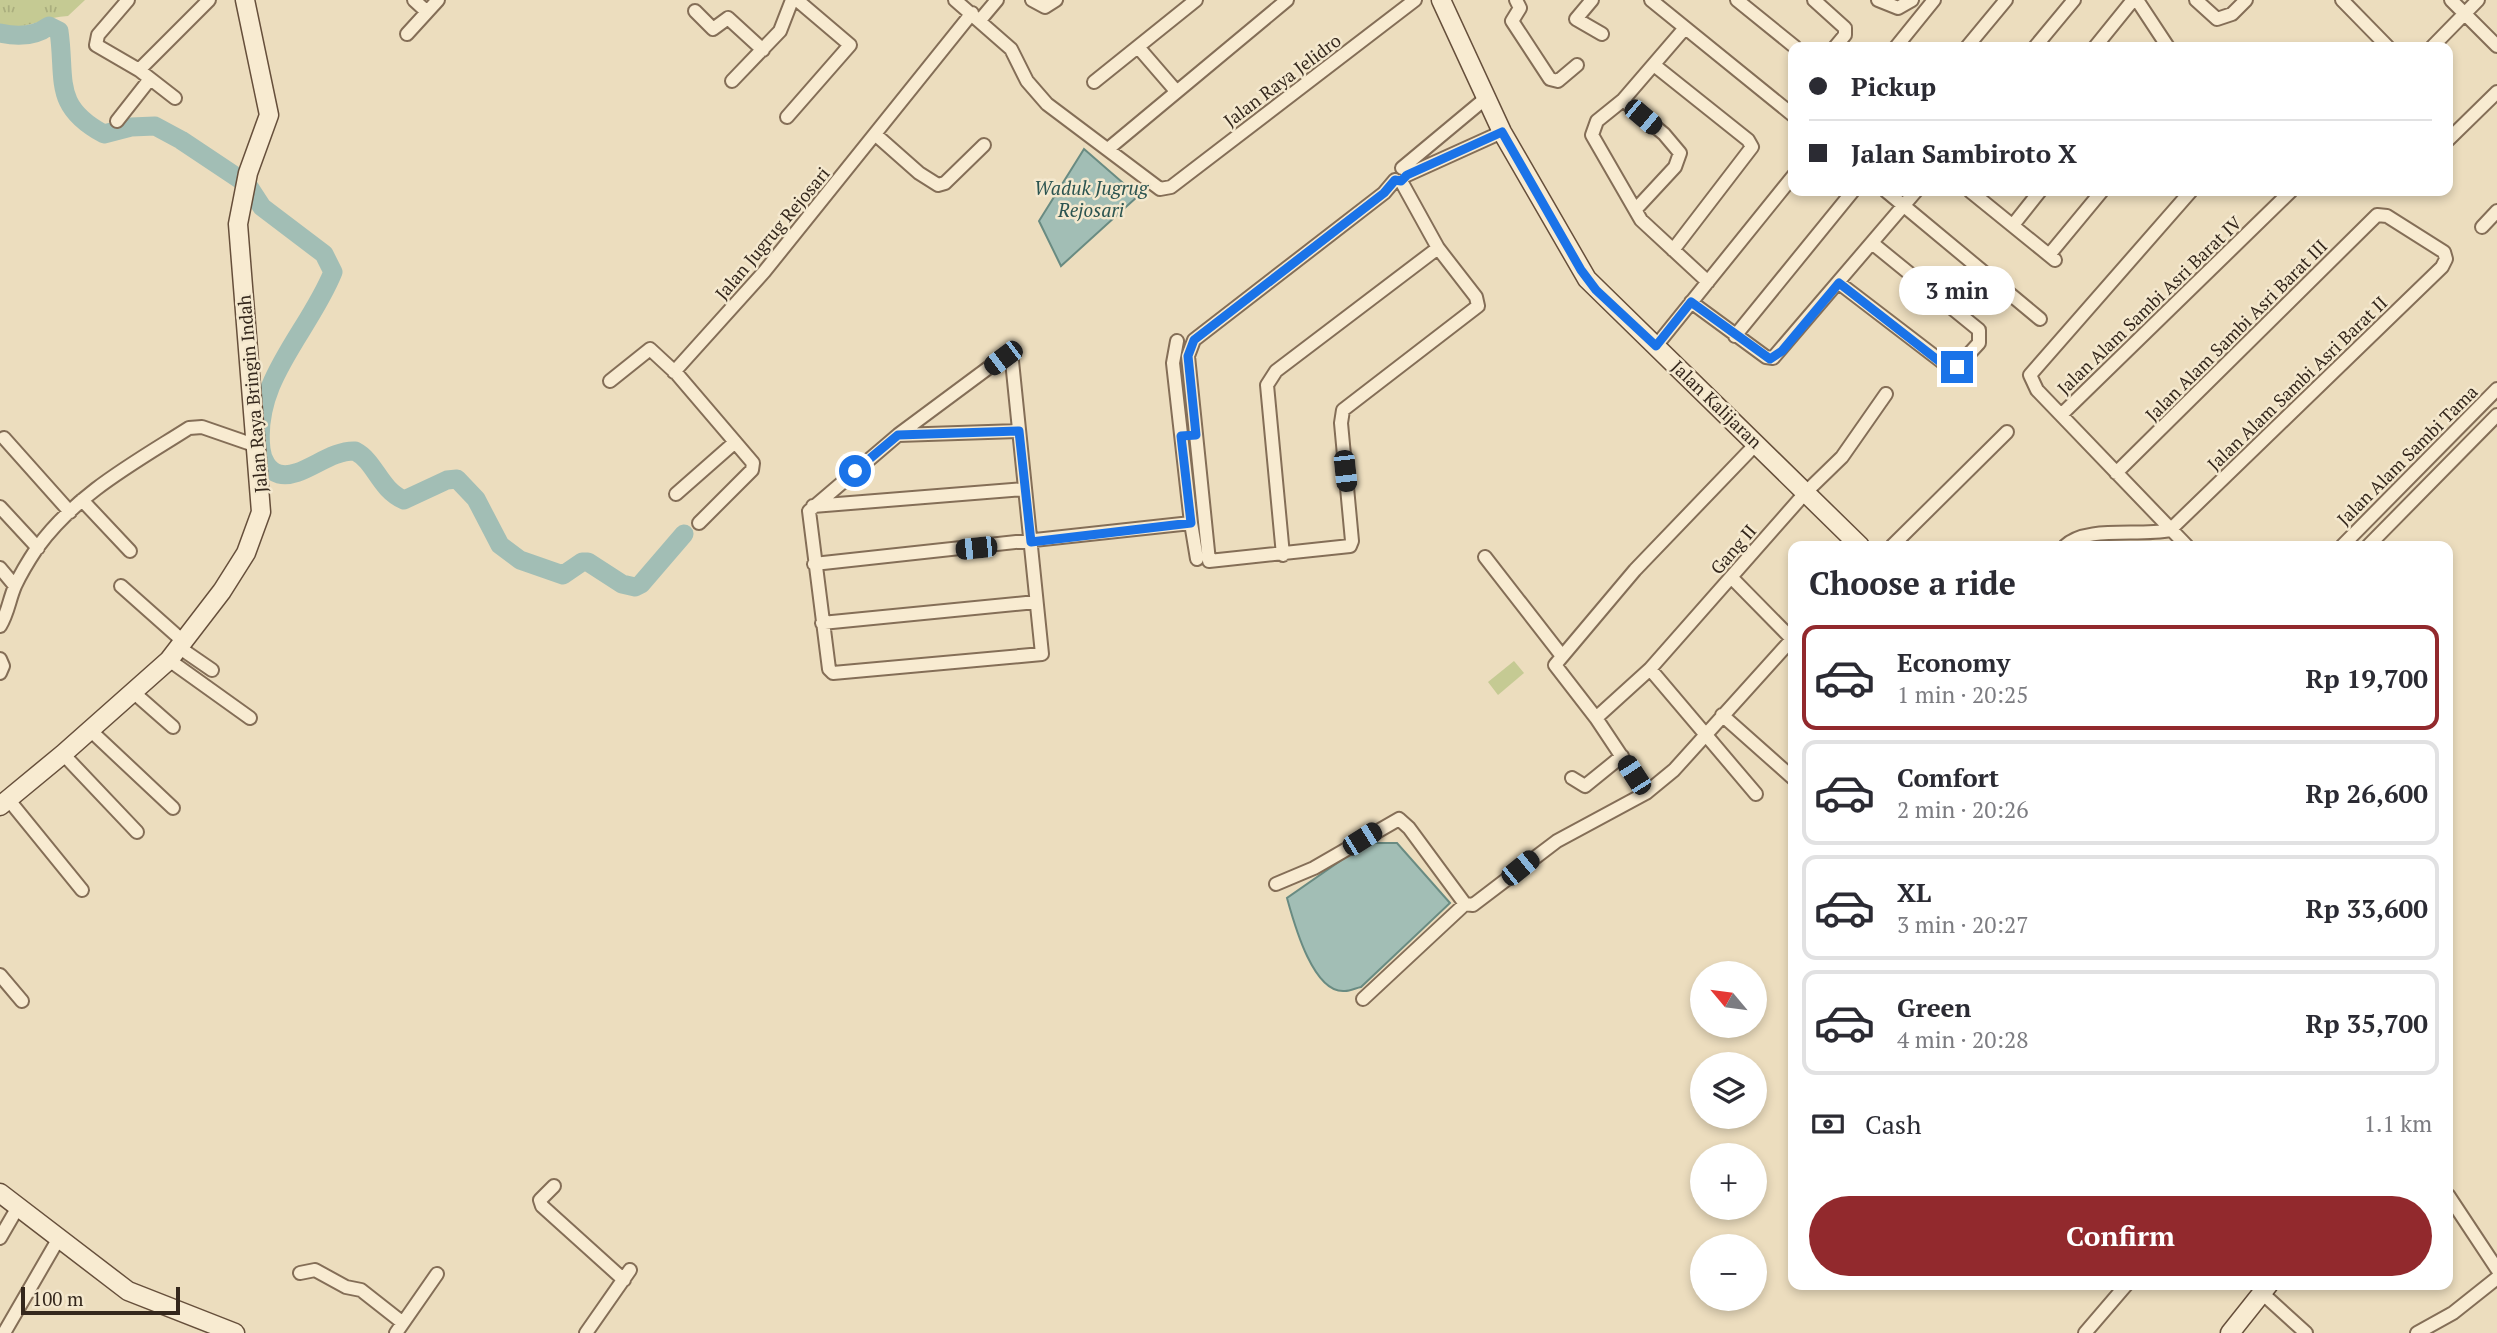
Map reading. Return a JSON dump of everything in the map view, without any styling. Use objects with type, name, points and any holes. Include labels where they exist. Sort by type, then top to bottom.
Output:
[{"type":"street","points":[[128,0],[97,36],[96,45],[139,70],[174,97]]},
{"type":"street","points":[[139,70],[209,0]]},
{"type":"street","name":"Jalan Raya Bringin Indah","points":[[4,803],[63,754],[178,650],[222,591],[246,552],[256,528],[262,501],[254,445],[238,247],[242,196],[269,115],[245,0]]},
{"type":"street","points":[[414,0],[426,11]]},
{"type":"street","points":[[407,34],[438,0]]},
{"type":"street","points":[[732,81],[782,27],[795,0],[850,45],[787,117]]},
{"type":"street","points":[[955,0],[1012,49],[1027,81],[1039,97],[1070,125],[1108,149],[1287,0]]},
{"type":"street","name":"Jalan Jugrug Rejosari","points":[[674,372],[764,272],[976,16],[997,0]]},
{"type":"street","points":[[1032,0],[1045,7],[1056,0]]},
{"type":"street","points":[[1094,82],[1196,0]]},
{"type":"street","name":"Jalan Raya Jelidro","points":[[1108,149],[1157,189],[1171,187],[1415,0]]},
{"type":"street","name":"Jalan Kalijaran","points":[[1441,0],[1502,132],[1581,270],[1596,290],[1757,443],[1855,541]]},
{"type":"street","points":[[1517,0],[1520,8],[1512,21],[1550,79],[1558,81],[1577,65]]},
{"type":"street","points":[[1592,0],[1576,19],[1602,34]]},
{"type":"street","points":[[1651,0],[1788,111]]},
{"type":"street","points":[[1737,0],[1789,42]]},
{"type":"street","points":[[1814,0],[1845,28],[1845,35],[1839,42]]},
{"type":"street","points":[[1878,0],[1898,8],[1912,0]]},
{"type":"street","points":[[1900,42],[1934,0]]},
{"type":"street","points":[[1971,42],[2006,0]]},
{"type":"street","points":[[2039,42],[2074,0]]},
{"type":"street","points":[[2099,42],[2135,0],[2161,42]]},
{"type":"street","points":[[2196,0],[2217,19],[2232,14],[2246,0]]},
{"type":"street","points":[[2342,0],[2383,42]]},
{"type":"street","points":[[2451,0],[2497,46]]},
{"type":"street","points":[[2437,42],[2478,0]]},
{"type":"street","points":[[695,11],[713,30],[728,18],[763,50]]},
{"type":"street","points":[[1685,28],[1623,100],[1597,121],[1592,135],[1641,220],[1707,282]]},
{"type":"street","points":[[1138,47],[1176,91]]},
{"type":"street","points":[[1654,65],[1751,144],[1750,152],[1673,250]]},
{"type":"street","points":[[117,121],[150,79]]},
{"type":"street","points":[[2453,135],[2497,92]]},
{"type":"street","points":[[1401,176],[1438,248],[1476,298],[1478,306],[1343,410],[1340,424],[1352,541],[1350,546],[1214,562],[1207,557],[1188,356],[1194,340],[1384,193],[1401,176],[1486,98]]},
{"type":"street","points":[[1623,100],[1664,134],[1680,153],[1675,167],[1636,209]]},
{"type":"street","points":[[1401,176],[1502,132]]},
{"type":"street","points":[[876,135],[919,173],[938,185],[945,183],[984,145]]},
{"type":"street","points":[[1656,346],[1788,182]]},
{"type":"street","points":[[1735,336],[1849,196]]},
{"type":"street","points":[[1892,196],[2040,319]]},
{"type":"street","points":[[1691,302],[1770,359],[1782,351],[1912,196]]},
{"type":"street","points":[[1979,196],[2052,258],[2098,196]]},
{"type":"street","points":[[2012,225],[2036,196]]},
{"type":"street","points":[[2182,541],[2037,390],[2031,379],[2032,371],[2187,196]]},
{"type":"street","name":"Jalan Alam Sambi Asri Barat IV","points":[[2061,415],[2286,196]]},
{"type":"street","points":[[2482,227],[2497,211]]},
{"type":"street","name":"Jalan Alam Sambi Asri Barat III","points":[[2116,473],[2381,213],[2438,246],[2446,259]]},
{"type":"street","points":[[1839,283],[1944,365],[1957,367],[1979,343],[1979,330],[1872,243]]},
{"type":"street","points":[[1283,555],[1267,385],[1269,379],[1438,248]]},
{"type":"street","name":"Jalan Alam Sambi Asri Barat II","points":[[2170,530],[2442,267],[2446,259]]},
{"type":"street","points":[[1177,341],[1173,363],[1197,559]]},
{"type":"street","points":[[610,381],[647,349],[674,372],[753,463],[752,470],[699,523]]},
{"type":"street","points":[[1006,357],[1012,361],[1019,431],[1042,654],[833,673],[829,669],[808,518],[813,506],[898,435],[1006,357]]},
{"type":"street","name":"Jalan Alam Sambi Tama","points":[[2347,541],[2497,389]]},
{"type":"street","name":"Gang II","points":[[1596,718],[1650,669],[1806,492],[1842,457],[1886,394]]},
{"type":"street","name":"Jalan Alam Sambi Tama","points":[[2373,541],[2497,415]]},
{"type":"street","points":[[0,626],[15,586],[38,548],[70,512],[106,479],[190,428],[202,427],[254,445]]},
{"type":"street","points":[[898,435],[1019,431]]},
{"type":"street","points":[[1897,541],[2007,432]]},
{"type":"street","points":[[1181,436],[1196,435]]},
{"type":"street","points":[[4,438],[70,512]]},
{"type":"street","points":[[676,494],[734,443]]},
{"type":"street","points":[[1646,793],[1596,718],[1555,665],[1636,570],[1757,443]]},
{"type":"street","points":[[813,506],[1025,489]]},
{"type":"street","points":[[82,500],[130,551]]},
{"type":"street","points":[[0,507],[38,548]]},
{"type":"street","points":[[814,564],[1191,523]]},
{"type":"street","points":[[2073,541],[2084,534],[2144,534],[2170,530]]},
{"type":"street","points":[[1485,557],[1562,656]]},
{"type":"street","points":[[0,568],[15,586]]},
{"type":"street","points":[[1732,578],[1788,633]]},
{"type":"street","points":[[121,586],[178,650],[250,718]]},
{"type":"street","points":[[822,623],[1036,602]]},
{"type":"street","points":[[1276,884],[1314,868],[1399,819],[1409,828],[1465,904],[1473,905],[1557,841],[1646,793],[1674,770],[1788,643]]},
{"type":"street","points":[[178,650],[212,670]]},
{"type":"street","points":[[0,659],[3,666],[0,673]]},
{"type":"street","points":[[1650,669],[1756,794]]},
{"type":"street","points":[[132,691],[173,727]]},
{"type":"street","points":[[1722,715],[1788,774]]},
{"type":"street","points":[[90,730],[173,808]]},
{"type":"street","points":[[63,754],[137,832]]},
{"type":"street","points":[[1573,778],[1585,786],[1622,756]]},
{"type":"street","points":[[4,803],[82,890]]},
{"type":"street","points":[[1363,999],[1465,904]]},
{"type":"street","points":[[0,975],[22,1001]]},
{"type":"street","points":[[554,1186],[540,1200],[542,1206],[627,1275],[586,1333]]},
{"type":"street","points":[[0,1193],[128,1291],[204,1327],[235,1333]]},
{"type":"street","points":[[2453,1203],[2497,1269]]},
{"type":"street","points":[[0,1238],[18,1207]]},
{"type":"street","points":[[4,1333],[59,1238]]},
{"type":"street","points":[[300,1273],[315,1270],[346,1287],[361,1290],[399,1328],[437,1274]]},
{"type":"street","points":[[2417,1333],[2453,1314],[2497,1278]]},
{"type":"street","points":[[2085,1333],[2122,1290]]},
{"type":"street","points":[[2230,1333],[2263,1290]]},
{"type":"street","points":[[2267,1290],[2306,1333]]},
{"type":"green space","points":[[0,0],[85,0],[68,16],[9,27],[0,26]]},
{"type":"green space","points":[[1514,661],[1524,673],[1498,695],[1488,682]]},
{"type":"water","name":"Waduk Jugrug Rejosari","points":[[1084,149],[1138,196],[1061,266],[1039,221]]},
{"type":"water","points":[[1366,843],[1397,843],[1450,903],[1361,987],[1345,991],[1334,989],[1323,981],[1314,969],[1300,939],[1287,898]]},
{"type":"waterway","points":[[0,33],[25,35],[49,26],[59,31],[65,90],[76,113],[87,124],[104,134],[131,127],[155,126],[181,140],[247,184],[262,207],[324,254],[333,272],[274,378],[266,401],[261,424],[261,449],[264,461],[272,470],[279,474],[296,473],[335,455],[355,451],[368,462],[389,489],[404,500],[447,480],[457,479],[476,499],[500,545],[520,560],[563,575],[582,562],[588,562],[622,584],[635,587],[641,584],[684,534]]},
{"type":"route","points":[[855,471],[898,435],[1019,431],[1031,542],[1191,523],[1181,436],[1196,435],[1188,356],[1194,340],[1384,193],[1395,180],[1399,182],[1407,175],[1502,132],[1581,270],[1596,290],[1656,346],[1691,302],[1770,359],[1782,351],[1839,283],[1944,365],[1953,369],[1957,367]]}]
